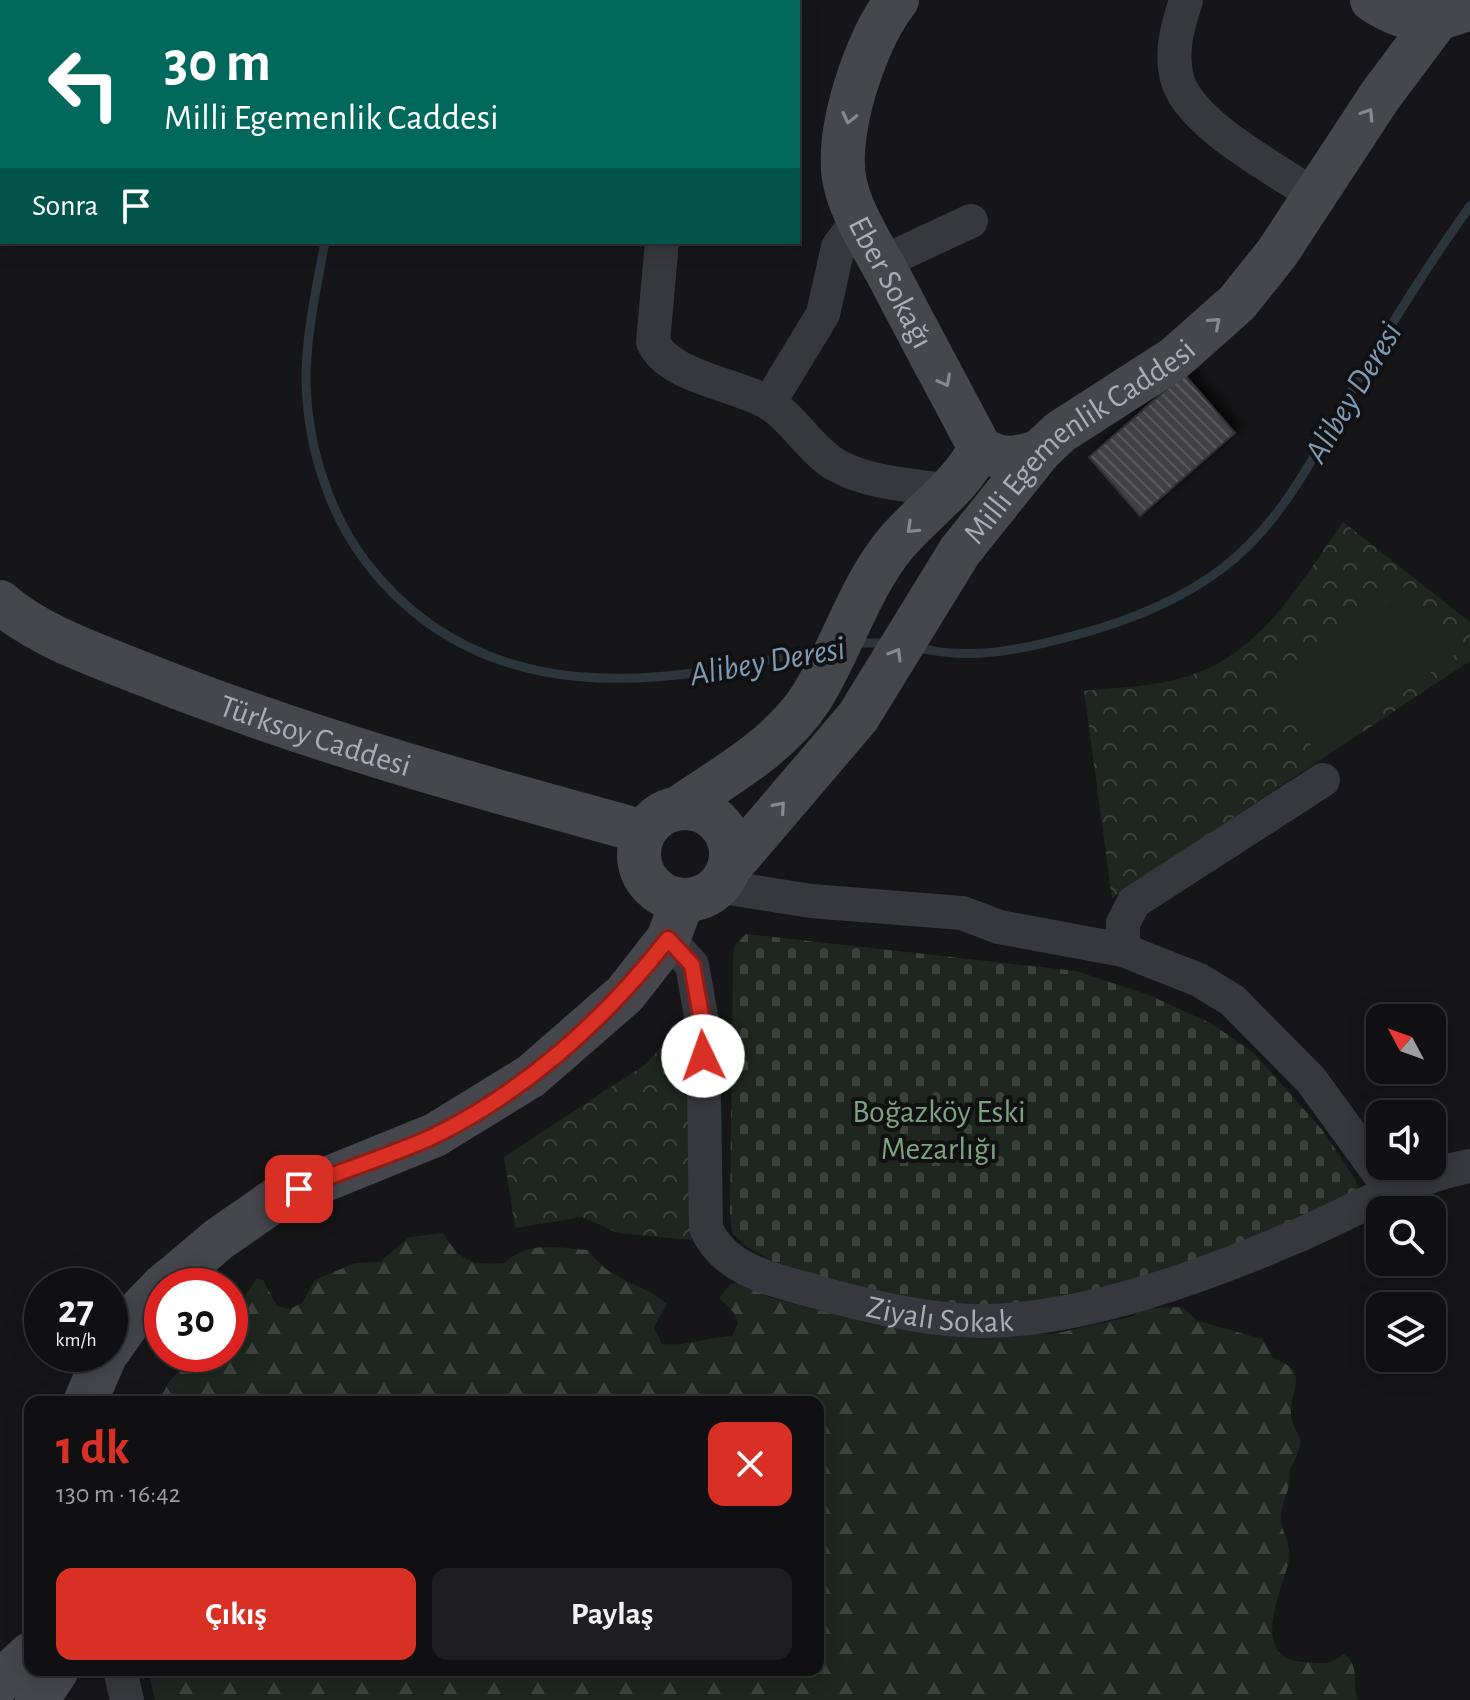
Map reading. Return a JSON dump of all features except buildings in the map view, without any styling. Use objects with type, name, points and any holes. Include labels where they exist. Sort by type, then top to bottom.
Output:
[{"type":"main road","points":[[858,0],[868,21],[872,44]]},
{"type":"main road","name":"Eber Sokağı","points":[[897,0],[872,44],[843,145],[845,183],[881,263],[980,448]]},
{"type":"main road","points":[[1379,4],[1410,18],[1453,15]]},
{"type":"main road","points":[[1379,4],[1399,26],[1404,61]]},
{"type":"main road","name":"Milli Egemenlik Caddesi","points":[[184,1268],[275,1200],[435,1135],[531,1076],[625,994],[699,898],[858,717],[960,551],[1040,451],[1060,432],[1175,358],[1237,303],[1277,253],[1404,61],[1453,15]]},
{"type":"main road","points":[[680,807],[709,814],[721,824],[732,852],[699,898],[668,897],[645,877],[639,862],[644,832],[665,811],[680,807],[774,741],[810,700],[875,573],[896,543],[969,470],[980,448],[997,459],[1018,458],[1040,451]]},
{"type":"main road","name":"Türksoy Caddesi","points":[[4,614],[75,647],[216,703],[435,775],[644,832]]},
{"type":"main road","name":"Milli Egemenlik Caddesi","points":[[128,1323],[144,1305]]},
{"type":"main road","points":[[88,1396],[98,1372]]},
{"type":"main road","points":[[0,1682],[24,1660]]},
{"type":"main road","points":[[37,1700],[53,1676]]},
{"type":"street","points":[[1186,0],[1174,40],[1177,80],[1200,117],[1315,196]]},
{"type":"street","points":[[769,403],[823,314],[838,247],[859,219]]},
{"type":"street","points":[[881,263],[971,221]]},
{"type":"street","points":[[662,244],[653,342],[658,354],[704,378],[769,403],[835,465],[864,476],[951,491]]},
{"type":"street","points":[[1123,950],[1123,923],[1134,902],[1323,780]]},
{"type":"street","points":[[699,898],[811,901],[962,913],[999,927],[1123,950],[1199,980],[1232,1000],[1311,1080],[1391,1190]]},
{"type":"street","name":"Ziyalı Sokak","points":[[699,898],[692,965],[703,1027],[706,1228],[714,1247],[764,1277],[898,1312],[981,1321],[1041,1317],[1138,1293],[1262,1251],[1346,1214],[1391,1190],[1433,1174],[1470,1166]]},
{"type":"street","points":[[121,1676],[127,1700]]},
{"type":"green space","points":[[1343,522],[1470,622],[1470,661],[1112,898],[1084,691],[1182,678],[1210,668],[1234,653],[1276,615]]},
{"type":"green space","points":[[1407,585],[1457,653],[1319,756],[1269,688]]},
{"type":"green space","name":"Boğazköy Eski Mezarlığı","points":[[746,934],[1076,971],[1149,995],[1212,1024],[1254,1053],[1323,1131],[1355,1179],[1361,1195],[1136,1293],[986,1306],[900,1298],[781,1266],[747,1247],[732,1233],[730,1215],[733,959],[734,946]]},
{"type":"green space","points":[[694,1008],[701,1027],[692,1240],[618,1233],[582,1217],[515,1228],[504,1157],[646,1064]]},
{"type":"green space","points":[[443,1233],[461,1256],[483,1263],[505,1263],[533,1248],[589,1250],[606,1269],[667,1304],[654,1327],[662,1344],[732,1336],[738,1323],[734,1313],[719,1298],[731,1284],[749,1283],[768,1297],[880,1326],[1053,1334],[1133,1316],[1147,1308],[1182,1307],[1198,1321],[1262,1339],[1273,1358],[1295,1373],[1291,1410],[1300,1441],[1289,1470],[1282,1511],[1281,1523],[1290,1554],[1276,1604],[1273,1636],[1277,1649],[1287,1658],[1325,1663],[1344,1654],[1354,1670],[1358,1700],[155,1700],[149,1676],[824,1676],[824,1396],[161,1396],[178,1372],[248,1372],[248,1292],[256,1279],[263,1280],[277,1306],[290,1309],[302,1303],[315,1280],[355,1263],[380,1262],[409,1237]]},
{"type":"waterway","name":"Alibey Deresi","points":[[914,647],[976,653],[1016,649],[1056,640],[1153,608],[1190,590],[1224,567],[1266,527],[1300,480],[1398,314],[1470,206]]},
{"type":"waterway","name":"Alibey Deresi","points":[[325,244],[313,308],[306,374],[314,449],[329,497],[352,541],[366,562],[412,611],[464,645],[519,666],[577,676],[638,678],[700,672],[824,647]]},
{"type":"waterway","name":"Alibey Deresi","points":[[855,643],[888,643]]},
{"type":"route","points":[[299,1189],[435,1135],[531,1076],[625,994],[668,939],[692,965],[703,1027],[703,1056]]}]
